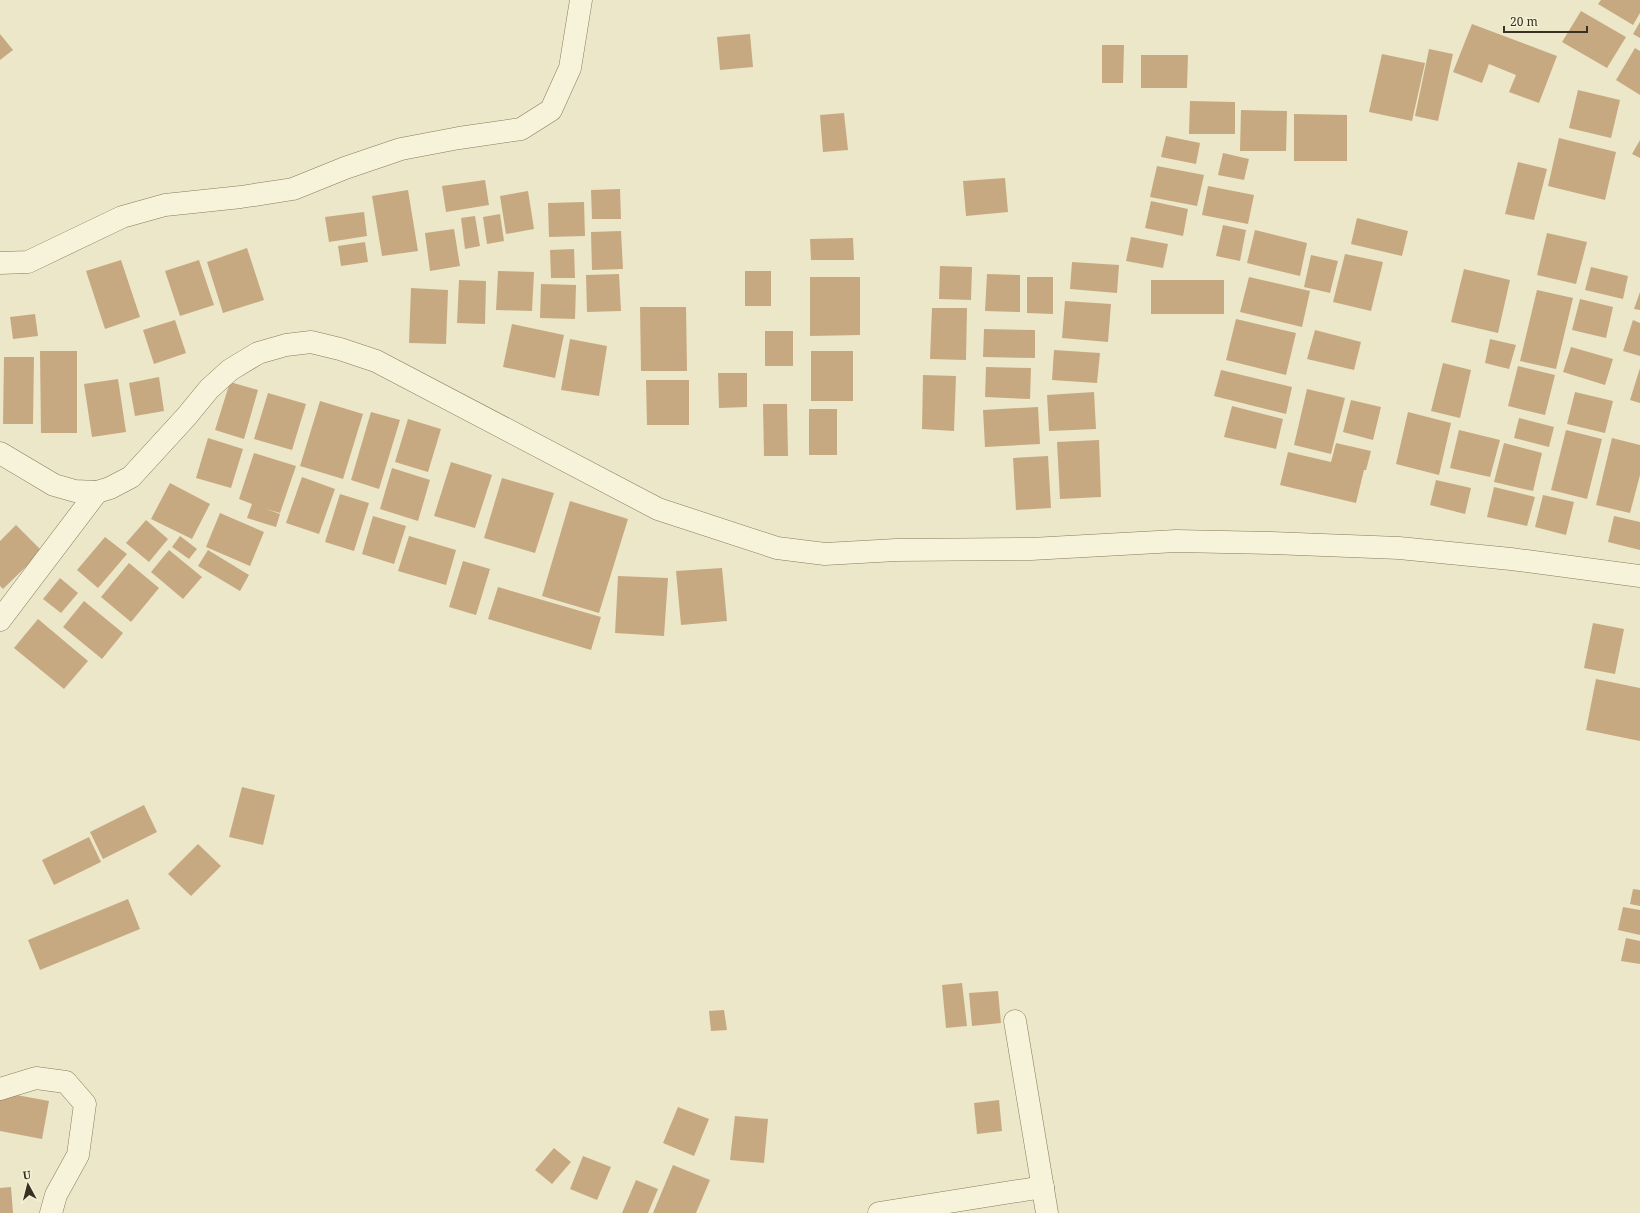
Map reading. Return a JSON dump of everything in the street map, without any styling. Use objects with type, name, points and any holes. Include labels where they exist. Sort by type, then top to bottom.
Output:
[{"type":"street","points":[[0,263],[28,262],[122,217],[165,205],[241,197],[293,188],[344,168],[401,149],[458,138],[521,129],[551,110],[570,68],[581,0]]},
{"type":"street","points":[[0,453],[54,485],[75,491],[97,492],[110,488],[131,477],[186,417],[209,389],[230,370],[258,353],[286,345],[311,342],[340,349],[376,361],[658,509],[778,548],[825,554],[896,550],[1031,549],[1176,541],[1272,543],[1399,548],[1511,559],[1640,576]]},
{"type":"street","points":[[0,620],[97,492]]},
{"type":"street","points":[[1015,1021],[1047,1213]]},
{"type":"street","points":[[0,1089],[36,1078],[66,1082],[85,1104],[78,1155],[56,1196],[51,1213]]},
{"type":"street","points":[[879,1213],[933,1209],[1043,1188]]},
{"type":"building","points":[[1601,0],[1640,0],[1640,13],[1633,25],[1598,4]]},
{"type":"building","points":[[1581,11],[1626,37],[1607,68],[1562,42]]},
{"type":"building","points":[[1640,22],[1640,38],[1633,34]]},
{"type":"building","points":[[1472,24],[1557,56],[1539,103],[1509,92],[1516,75],[1489,64],[1482,83],[1453,72]]},
{"type":"building","points":[[0,34],[13,50],[0,60]]},
{"type":"building","points":[[750,34],[753,67],[720,70],[717,37]]},
{"type":"building","points":[[1102,45],[1124,45],[1123,83],[1102,83]]},
{"type":"building","points":[[1635,48],[1640,51],[1640,95],[1616,80]]},
{"type":"building","points":[[1429,49],[1453,54],[1438,121],[1415,116]]},
{"type":"building","points":[[1382,54],[1425,63],[1412,121],[1369,112]]},
{"type":"building","points":[[1141,55],[1188,55],[1187,88],[1141,88]]},
{"type":"building","points":[[1578,90],[1620,100],[1611,138],[1569,128]]},
{"type":"building","points":[[1190,101],[1235,102],[1235,134],[1189,134]]},
{"type":"building","points":[[1241,110],[1287,111],[1286,151],[1240,151]]},
{"type":"building","points":[[844,113],[848,150],[823,152],[820,115]]},
{"type":"building","points":[[1294,114],[1347,115],[1347,161],[1294,161]]},
{"type":"building","points":[[1166,136],[1200,143],[1196,164],[1161,157]]},
{"type":"building","points":[[1559,138],[1616,152],[1605,200],[1548,186]]},
{"type":"building","points":[[1640,140],[1640,158],[1632,154]]},
{"type":"building","points":[[1223,153],[1249,159],[1244,180],[1218,175]]},
{"type":"building","points":[[1518,162],[1547,169],[1534,220],[1505,214]]},
{"type":"building","points":[[1157,166],[1204,175],[1197,206],[1150,197]]},
{"type":"building","points":[[1005,178],[1008,212],[966,216],[963,181]]},
{"type":"building","points":[[485,180],[489,205],[446,212],[442,186]]},
{"type":"building","points":[[1208,186],[1254,195],[1248,224],[1202,215]]},
{"type":"building","points":[[620,189],[621,219],[592,219],[591,190]]},
{"type":"building","points":[[408,190],[418,251],[382,256],[372,196]]},
{"type":"building","points":[[528,191],[534,229],[506,234],[500,196]]},
{"type":"building","points":[[1151,201],[1188,209],[1183,236],[1145,228]]},
{"type":"building","points":[[584,202],[585,236],[549,237],[548,203]]},
{"type":"building","points":[[364,212],[367,236],[329,242],[325,217]]},
{"type":"building","points":[[500,214],[504,241],[487,244],[483,217]]},
{"type":"building","points":[[475,216],[480,246],[465,249],[461,218]]},
{"type":"building","points":[[1357,218],[1408,231],[1402,256],[1351,244]]},
{"type":"building","points":[[1223,225],[1246,230],[1240,261],[1216,256]]},
{"type":"building","points":[[454,229],[460,266],[430,271],[425,233]]},
{"type":"building","points":[[1255,230],[1307,243],[1300,276],[1247,263]]},
{"type":"building","points":[[621,231],[623,269],[592,270],[591,232]]},
{"type":"building","points":[[1547,233],[1587,242],[1576,284],[1537,275]]},
{"type":"building","points":[[1131,237],[1168,244],[1163,268],[1126,261]]},
{"type":"building","points":[[853,238],[854,260],[811,260],[810,239]]},
{"type":"building","points":[[365,242],[368,262],[341,266],[338,246]]},
{"type":"building","points":[[247,248],[264,300],[223,313],[207,262]]},
{"type":"building","points":[[574,249],[575,278],[551,278],[550,250]]},
{"type":"building","points":[[1345,254],[1383,262],[1371,311],[1333,302]]},
{"type":"building","points":[[1311,255],[1338,261],[1330,293],[1304,287]]},
{"type":"building","points":[[121,260],[140,317],[105,329],[86,271]]},
{"type":"building","points":[[199,260],[214,305],[180,316],[165,271]]},
{"type":"building","points":[[1072,262],[1119,265],[1117,293],[1070,289]]},
{"type":"building","points":[[940,266],[972,267],[971,300],[939,299]]},
{"type":"building","points":[[1591,267],[1628,276],[1623,299],[1585,290]]},
{"type":"building","points":[[1464,269],[1510,280],[1498,333],[1451,322]]},
{"type":"building","points":[[498,271],[534,272],[532,311],[496,310]]},
{"type":"building","points":[[745,271],[771,271],[771,306],[745,306]]},
{"type":"building","points":[[619,274],[621,311],[587,312],[586,275]]},
{"type":"building","points":[[987,274],[1020,275],[1020,312],[985,311]]},
{"type":"building","points":[[810,277],[860,277],[860,335],[810,336]]},
{"type":"building","points":[[1027,277],[1053,277],[1053,314],[1027,313]]},
{"type":"building","points":[[1249,277],[1310,291],[1302,327],[1240,312]]},
{"type":"building","points":[[459,280],[486,281],[485,324],[457,323]]},
{"type":"building","points":[[1151,280],[1224,280],[1224,314],[1151,314]]},
{"type":"building","points":[[541,284],[576,285],[575,319],[540,318]]},
{"type":"building","points":[[411,288],[448,290],[446,344],[409,343]]},
{"type":"building","points":[[1537,290],[1573,298],[1556,369],[1520,361]]},
{"type":"building","points":[[1640,292],[1640,310],[1634,309]]},
{"type":"building","points":[[1580,299],[1613,307],[1606,338],[1572,330]]},
{"type":"building","points":[[1065,301],[1111,304],[1108,342],[1062,338]]},
{"type":"building","points":[[640,307],[686,307],[687,371],[641,371]]},
{"type":"building","points":[[932,308],[967,308],[966,360],[930,359]]},
{"type":"building","points":[[35,314],[38,336],[13,339],[10,317]]},
{"type":"building","points":[[1236,319],[1296,333],[1286,375],[1226,360]]},
{"type":"building","points":[[175,320],[186,353],[154,364],[143,330]]},
{"type":"building","points":[[1633,320],[1640,323],[1640,356],[1623,351]]},
{"type":"building","points":[[512,324],[564,335],[555,378],[503,367]]},
{"type":"building","points":[[984,329],[1035,330],[1035,358],[983,357]]},
{"type":"building","points":[[1315,330],[1361,342],[1354,370],[1307,359]]},
{"type":"building","points":[[765,331],[793,331],[793,366],[765,366]]},
{"type":"building","points":[[570,339],[607,346],[599,396],[561,390]]},
{"type":"building","points":[[1490,339],[1516,345],[1509,369],[1485,363]]},
{"type":"building","points":[[1571,347],[1613,359],[1605,385],[1563,372]]},
{"type":"building","points":[[1054,350],[1100,353],[1097,383],[1052,380]]},
{"type":"building","points":[[40,351],[77,351],[77,433],[41,433]]},
{"type":"building","points":[[811,351],[853,351],[853,401],[811,401]]},
{"type":"building","points":[[4,357],[34,357],[33,424],[3,424]]},
{"type":"building","points":[[1443,363],[1471,370],[1460,418],[1431,411]]},
{"type":"building","points":[[1518,366],[1555,375],[1545,415],[1508,406]]},
{"type":"building","points":[[986,367],[1031,368],[1030,399],[985,397]]},
{"type":"building","points":[[1640,368],[1640,403],[1630,400]]},
{"type":"building","points":[[1221,370],[1292,387],[1286,414],[1214,396]]},
{"type":"building","points":[[718,373],[747,373],[747,407],[719,408]]},
{"type":"building","points":[[923,375],[956,376],[954,431],[922,429]]},
{"type":"building","points":[[159,377],[164,411],[135,416],[129,383]]},
{"type":"building","points":[[118,379],[126,432],[92,437],[84,384]]},
{"type":"building","points":[[646,380],[689,380],[689,425],[647,425]]},
{"type":"building","points":[[230,382],[258,390],[244,439],[215,430]]},
{"type":"building","points":[[1307,389],[1345,398],[1331,454],[1294,445]]},
{"type":"building","points":[[1094,392],[1096,429],[1049,431],[1047,395]]},
{"type":"building","points":[[1575,392],[1613,401],[1605,433],[1567,424]]},
{"type":"building","points":[[268,393],[306,404],[292,450],[254,439]]},
{"type":"building","points":[[1351,400],[1381,407],[1373,440],[1343,432]]},
{"type":"building","points":[[320,401],[363,414],[343,479],[300,466]]},
{"type":"building","points":[[763,404],[787,404],[788,456],[764,456]]},
{"type":"building","points":[[1232,406],[1283,419],[1276,449],[1224,437]]},
{"type":"building","points":[[1038,407],[1040,444],[985,447],[983,410]]},
{"type":"building","points":[[809,409],[837,409],[837,455],[809,455]]},
{"type":"building","points":[[371,412],[400,420],[379,489],[351,480]]},
{"type":"building","points":[[1408,412],[1451,423],[1439,475],[1396,464]]},
{"type":"building","points":[[1519,418],[1554,427],[1549,447],[1514,438]]},
{"type":"building","points":[[408,419],[441,429],[428,472],[395,462]]},
{"type":"building","points":[[1459,430],[1500,440],[1490,477],[1450,468]]},
{"type":"building","points":[[1566,430],[1602,439],[1587,499],[1551,490]]},
{"type":"building","points":[[208,438],[243,449],[231,488],[196,478]]},
{"type":"building","points":[[1612,438],[1640,445],[1640,475],[1630,513],[1596,505]]},
{"type":"building","points":[[1099,440],[1101,497],[1060,499],[1057,442]]},
{"type":"building","points":[[1336,443],[1371,451],[1366,470],[1364,470],[1356,503],[1280,485],[1288,452],[1331,462]]},
{"type":"building","points":[[1504,443],[1542,453],[1533,491],[1494,482]]},
{"type":"building","points":[[254,453],[296,466],[280,513],[266,509],[280,514],[276,527],[247,518],[252,504],[239,499]]},
{"type":"building","points":[[1048,456],[1051,508],[1016,510],[1013,458]]},
{"type":"building","points":[[451,462],[492,475],[475,528],[434,516]]},
{"type":"building","points":[[392,468],[430,480],[418,521],[380,509]]},
{"type":"building","points":[[302,477],[335,489],[319,534],[286,523]]},
{"type":"building","points":[[502,478],[554,493],[535,553],[484,538]]},
{"type":"building","points":[[1436,480],[1471,488],[1465,514],[1430,505]]},
{"type":"building","points":[[170,483],[210,504],[192,539],[151,519]]},
{"type":"building","points":[[1494,487],[1535,497],[1527,526],[1487,517]]},
{"type":"building","points":[[340,494],[369,503],[354,551],[325,542]]},
{"type":"building","points":[[1543,495],[1574,502],[1566,535],[1535,527]]},
{"type":"building","points":[[570,501],[628,519],[599,613],[542,596]]},
{"type":"building","points":[[220,513],[264,532],[250,566],[206,547]]},
{"type":"building","points":[[373,516],[406,526],[394,564],[362,554]]},
{"type":"building","points":[[1614,516],[1640,522],[1640,550],[1608,542]]},
{"type":"building","points":[[146,520],[168,539],[149,562],[126,543]]},
{"type":"building","points":[[16,525],[42,551],[3,589],[0,586],[0,541]]},
{"type":"building","points":[[180,536],[197,549],[189,559],[172,547]]},
{"type":"building","points":[[409,536],[456,550],[446,585],[398,571]]},
{"type":"building","points":[[105,537],[127,554],[98,588],[77,570]]},
{"type":"building","points":[[169,550],[202,577],[183,599],[151,572]]},
{"type":"building","points":[[208,550],[249,575],[240,591],[198,566]]},
{"type":"building","points":[[463,561],[490,569],[476,615],[449,607]]},
{"type":"building","points":[[129,563],[159,588],[131,622],[101,597]]},
{"type":"building","points":[[722,568],[727,621],[681,625],[676,571]]},
{"type":"building","points":[[618,576],[668,578],[664,636],[615,633]]},
{"type":"building","points":[[60,578],[78,593],[61,613],[43,599]]},
{"type":"building","points":[[498,587],[601,617],[591,650],[488,619]]},
{"type":"building","points":[[84,601],[123,633],[102,659],[63,627]]},
{"type":"building","points":[[38,619],[88,661],[64,689],[14,648]]},
{"type":"building","points":[[1593,623],[1624,629],[1615,674],[1584,668]]},
{"type":"building","points":[[1596,679],[1640,688],[1640,741],[1586,730]]},
{"type":"building","points":[[242,787],[275,795],[263,845],[229,837]]},
{"type":"building","points":[[144,805],[157,832],[103,859],[90,832]]},
{"type":"building","points":[[89,837],[101,862],[54,885],[42,860]]},
{"type":"building","points":[[198,844],[221,866],[191,896],[168,874]]},
{"type":"building","points":[[1633,889],[1640,890],[1640,906],[1630,904]]},
{"type":"building","points":[[128,899],[140,929],[40,970],[28,940]]},
{"type":"building","points":[[1623,907],[1640,910],[1640,935],[1618,930]]},
{"type":"building","points":[[1626,938],[1640,941],[1640,964],[1621,961]]},
{"type":"building","points":[[962,983],[967,1026],[946,1028],[942,985]]},
{"type":"building","points":[[998,991],[1001,1023],[972,1026],[969,993]]},
{"type":"building","points":[[724,1010],[727,1030],[711,1031],[709,1011]]},
{"type":"building","points":[[0,1092],[49,1101],[42,1139],[0,1131]]},
{"type":"building","points":[[999,1100],[1002,1131],[977,1134],[974,1103]]},
{"type":"building","points":[[678,1107],[709,1119],[694,1156],[663,1143]]},
{"type":"building","points":[[735,1116],[768,1119],[764,1163],[730,1160]]},
{"type":"building","points":[[554,1148],[571,1162],[552,1184],[535,1170]]},
{"type":"building","points":[[583,1156],[611,1167],[597,1200],[570,1189]]},
{"type":"building","points":[[673,1165],[710,1180],[696,1213],[653,1213]]},
{"type":"building","points":[[636,1180],[658,1189],[648,1213],[622,1213]]},
{"type":"building","points":[[11,1187],[13,1213],[0,1213],[0,1188]]}]
